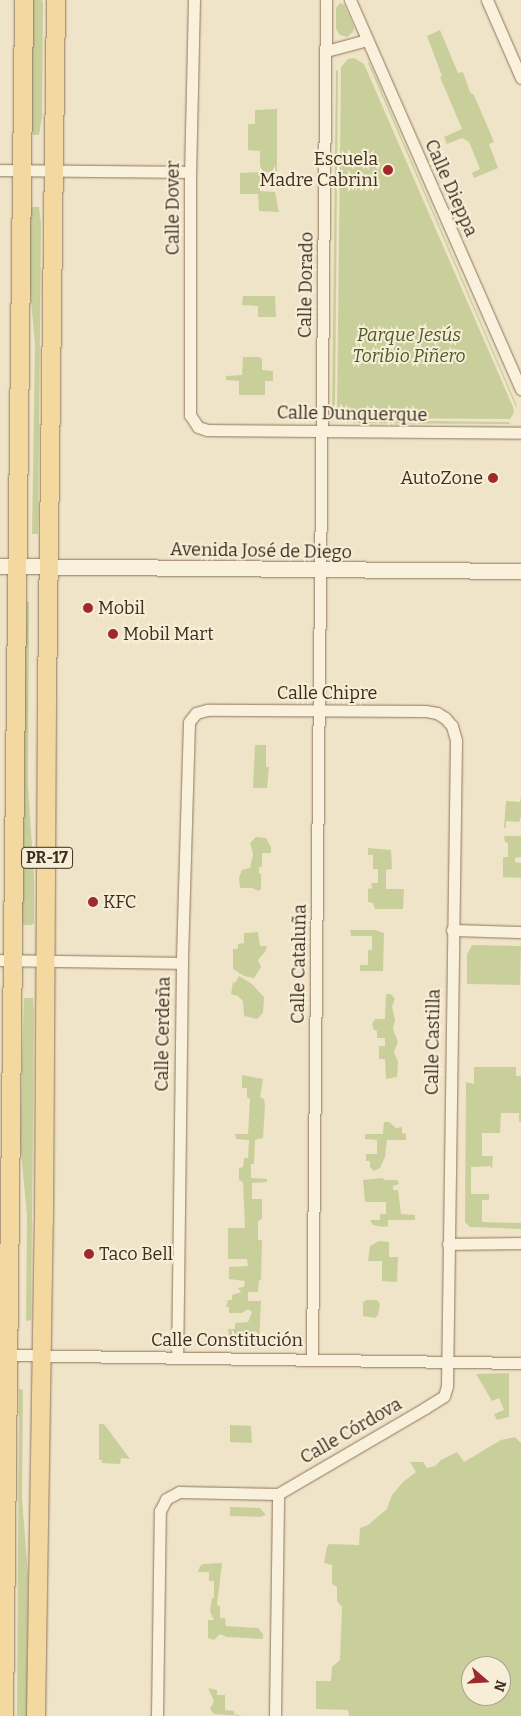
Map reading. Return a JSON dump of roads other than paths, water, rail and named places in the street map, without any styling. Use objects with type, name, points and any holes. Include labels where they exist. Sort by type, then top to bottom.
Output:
[{"type":"main road","name":"PR-17","points":[[4,1716],[8,566],[22,170],[24,0]]},
{"type":"main road","name":"PR-17","points":[[36,1716],[56,0]]},
{"type":"main road","name":"Avenida José de Diego","points":[[8,566],[322,571],[521,571]]},
{"type":"street","name":"Calle Dover","points":[[190,415],[190,172],[194,0]]},
{"type":"street","name":"Calle Dorado","points":[[322,571],[326,0]]},
{"type":"street","name":"Calle Dieppa","points":[[350,0],[521,389]]},
{"type":"street","points":[[487,0],[521,78]]},
{"type":"street","points":[[326,51],[367,40]]},
{"type":"street","points":[[0,170],[190,172]]},
{"type":"street","name":"Calle Dunquerque","points":[[190,415],[198,427],[207,430],[521,434]]},
{"type":"street","name":"Calle Cataluña","points":[[312,1358],[322,571]]},
{"type":"street","name":"Calle Chipre","points":[[196,713],[206,710],[426,711],[445,718],[452,726]]},
{"type":"street","name":"Calle Cerdeña","points":[[177,1358],[182,963],[189,722],[196,713]]},
{"type":"street","name":"Calle Castilla","points":[[447,1360],[456,740],[452,726]]},
{"type":"street","points":[[452,930],[521,932]]},
{"type":"street","points":[[6,960],[182,963]]},
{"type":"street","points":[[448,1244],[521,1243]]},
{"type":"street","name":"Calle Constitución","points":[[4,1355],[447,1360]]},
{"type":"street","points":[[447,1360],[521,1362]]},
{"type":"street","name":"Calle Córdova","points":[[278,1494],[444,1396],[447,1386],[447,1360]]},
{"type":"street","points":[[157,1716],[160,1511],[166,1499],[179,1492],[278,1494],[275,1716]]},
{"type":"place","name":"Escuela Madre Cabrini","points":[[388,170]]},
{"type":"place","name":"AutoZone","points":[[493,478]]},
{"type":"place","name":"Mobil","points":[[88,608]]},
{"type":"place","name":"Mobil Mart","points":[[113,634]]},
{"type":"place","name":"KFC","points":[[93,902]]},
{"type":"place","name":"Taco Bell","points":[[89,1254]]},
{"type":"park label","name":"Parque Jesús Toribio Piñero","points":[[409,346]]}]
